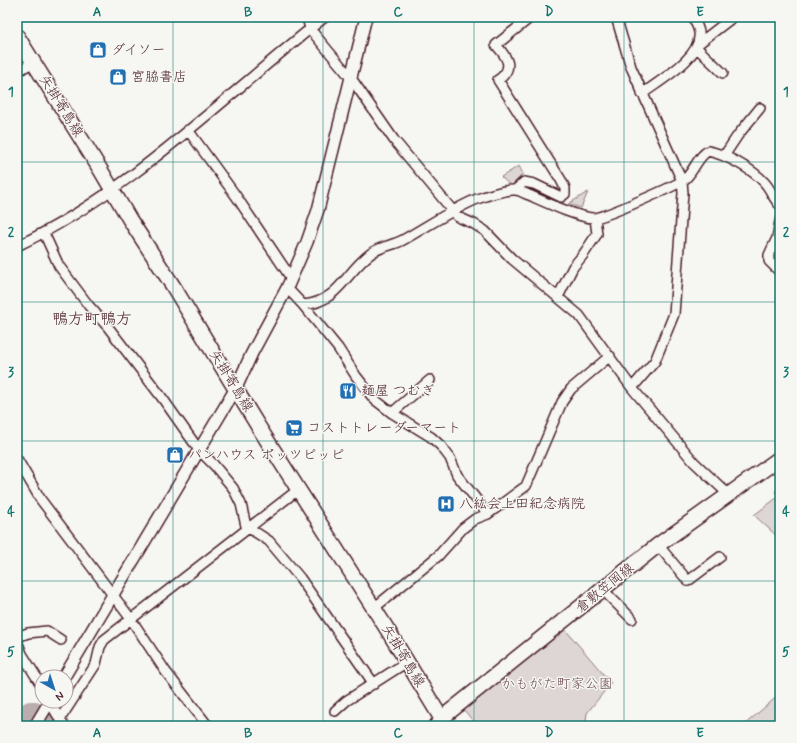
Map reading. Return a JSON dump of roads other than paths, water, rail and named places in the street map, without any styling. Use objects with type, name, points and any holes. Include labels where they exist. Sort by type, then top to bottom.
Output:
[{"type":"main road","name":"矢掛寄島線","points":[[17,36],[374,608],[407,662],[441,724]]},
{"type":"main road","name":"倉敷笠岡線","points":[[441,724],[448,713],[658,545],[780,458]]},
{"type":"street","points":[[307,17],[310,29],[351,78],[394,140],[458,217],[485,231],[512,259],[579,315],[632,388],[694,462],[729,495]]},
{"type":"street","points":[[17,246],[72,217],[112,190],[188,130],[325,17]]},
{"type":"street","points":[[69,669],[236,388],[252,353],[289,283],[307,242],[318,210],[366,17]]},
{"type":"street","points":[[515,190],[524,182],[534,184],[561,197],[565,194],[565,188],[561,180],[498,80],[504,76],[508,68],[508,61],[506,56],[496,46],[531,17]]},
{"type":"street","points":[[616,17],[631,67],[682,181],[683,207],[674,314],[655,361],[632,388]]},
{"type":"street","points":[[693,17],[699,32],[697,45]]},
{"type":"street","points":[[642,94],[686,61],[697,45],[732,17]]},
{"type":"street","points":[[697,45],[723,74]]},
{"type":"street","points":[[17,72],[34,62]]},
{"type":"street","points":[[724,156],[738,135],[760,108]]},
{"type":"street","points":[[188,130],[236,196],[302,305],[338,348],[356,376],[374,399],[392,413],[431,437],[441,446],[450,458],[457,475],[488,514]]},
{"type":"street","points":[[302,305],[320,302],[335,292],[362,260],[374,251],[401,241],[444,217],[453,210],[478,199],[499,192],[515,190],[580,216],[595,218],[627,206],[682,181],[690,174],[702,154],[708,151],[724,156],[757,175],[765,183],[779,204],[780,221],[777,238],[769,255],[769,261],[780,272]]},
{"type":"street","points":[[558,297],[573,267],[583,255],[596,234],[595,218]]},
{"type":"street","points":[[44,233],[59,266],[140,369],[199,450],[233,488],[241,504],[246,526],[269,541],[300,578],[374,684]]},
{"type":"street","points":[[374,608],[438,556],[463,528],[475,519],[488,514],[526,486],[562,402],[571,389],[610,356]]},
{"type":"street","points":[[392,413],[430,380]]},
{"type":"street","points":[[17,459],[41,500],[131,619],[166,672],[208,726]]},
{"type":"street","points":[[54,709],[62,723],[96,664],[100,647],[104,640],[299,489]]},
{"type":"street","points":[[658,545],[688,581],[720,557]]},
{"type":"street","points":[[603,590],[632,619]]},
{"type":"street","points":[[17,637],[28,633],[47,631],[61,640]]},
{"type":"street","points":[[17,641],[20,656],[34,675]]},
{"type":"street","points":[[335,711],[346,701],[407,662]]},
{"type":"street","points":[[35,726],[45,709]]},
{"type":"waterway","points":[[17,711],[20,715],[30,710],[35,710],[48,726]]},
{"type":"place","name":"ダイソー","points":[[98,50]]},
{"type":"place","name":"宮脇書店","points":[[118,77]]},
{"type":"place","name":"麺屋 つむぎ","points":[[348,391]]},
{"type":"place","name":"コストトレーダーマート","points":[[294,428]]},
{"type":"place","name":"パンハウス ポッツピッピ","points":[[175,455]]},
{"type":"place","name":"八紘会上田紀念病院","points":[[446,504]]},
{"type":"district","name":"鴨方町鴨方","points":[[92,319]]},
{"type":"park label","name":"かもがた町家公園","points":[[557,684]]}]
